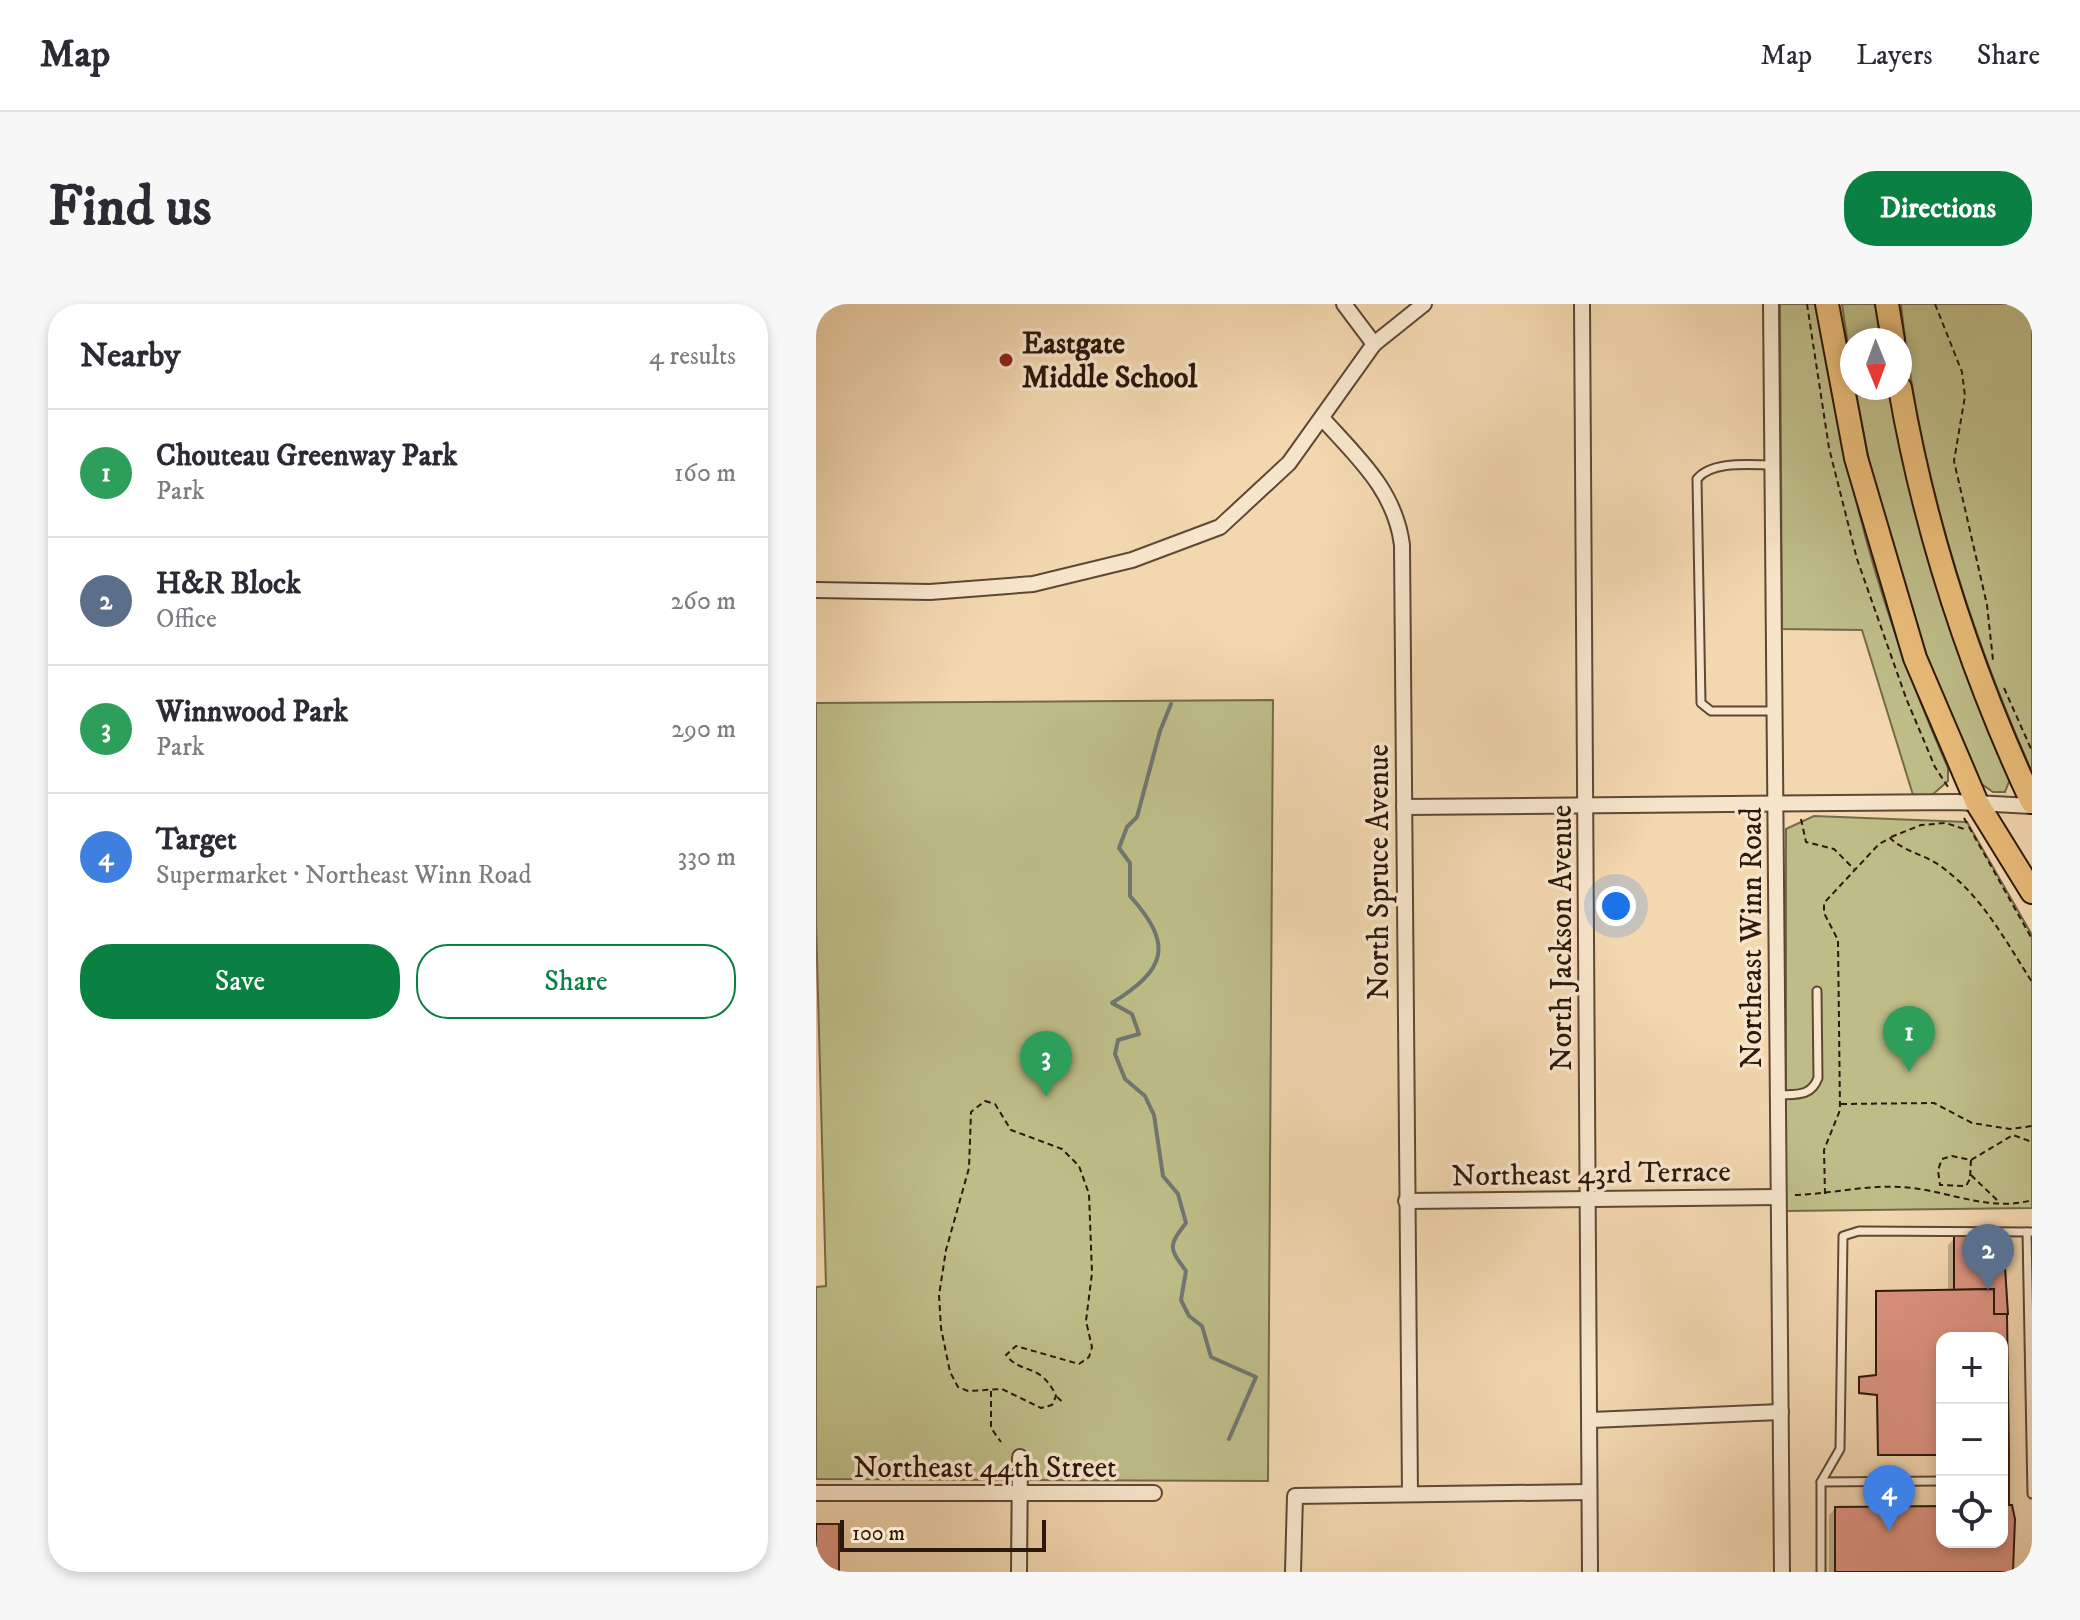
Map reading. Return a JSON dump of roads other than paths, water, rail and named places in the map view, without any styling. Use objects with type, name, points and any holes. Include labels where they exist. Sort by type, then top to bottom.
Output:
[{"type":"main road","points":[[1827,304],[1856,458],[1915,658],[1977,803],[2032,892]]},
{"type":"main road","points":[[1887,304],[1891,328]]},
{"type":"main road","points":[[1902,400],[1927,518],[1950,598],[1975,669],[2032,804]]},
{"type":"street","points":[[1344,304],[1374,344]]},
{"type":"street","points":[[816,590],[873,593],[987,589],[1048,581],[1132,560],[1220,527],[1271,483],[1374,344],[1424,304]]},
{"type":"street","name":"North Jackson Avenue","points":[[1582,304],[1590,1572]]},
{"type":"street","name":"Northeast Winn Road","points":[[1771,304],[1782,1572]]},
{"type":"street","name":"North Spruce Avenue","points":[[1322,418],[1381,484],[1401,535],[1410,1494]]},
{"type":"street","points":[[1404,807],[2032,804]]},
{"type":"street","name":"Northeast 43rd Terrace","points":[[1406,1201],[1778,1197]]},
{"type":"street","points":[[1591,1420],[1781,1412]]},
{"type":"street","points":[[1019,1572],[1020,1457]]},
{"type":"street","points":[[1293,1572],[1295,1496],[1589,1492]]},
{"type":"street","name":"Northeast 44th Street","points":[[816,1493],[1154,1493]]},
{"type":"lane","points":[[1774,465],[1715,469],[1697,479],[1701,703],[1711,711],[1776,711]]},
{"type":"lane","points":[[1777,1095],[1805,1094],[1814,1088],[1818,1078],[1817,991]]},
{"type":"lane","points":[[1821,1572],[1821,1482],[1840,1449],[1843,1236],[1859,1231],[2030,1232],[2032,1494]]},
{"type":"lane","points":[[1821,1482],[1936,1481]]},
{"type":"waterway","points":[[1171,704],[1160,731],[1137,817],[1127,827],[1119,848],[1130,863],[1130,896],[1154,929],[1158,956],[1144,979],[1112,1003],[1132,1014],[1139,1034],[1118,1040],[1115,1054],[1125,1079],[1145,1096],[1154,1115],[1163,1176],[1178,1194],[1186,1223],[1173,1247],[1186,1271],[1181,1300],[1189,1316],[1202,1326],[1211,1357],[1256,1377],[1229,1439]]},
{"type":"place","name":"Eastgate Middle School","points":[[1006,360]]},
{"type":"place","name":"Chouteau Greenway Park","points":[[1909,1072]]},
{"type":"place","name":"Winnwood Park","points":[[1046,1097]]},
{"type":"place","name":"H&R Block","points":[[1988,1290]]},
{"type":"place","name":"Target","points":[[1889,1531]]}]
